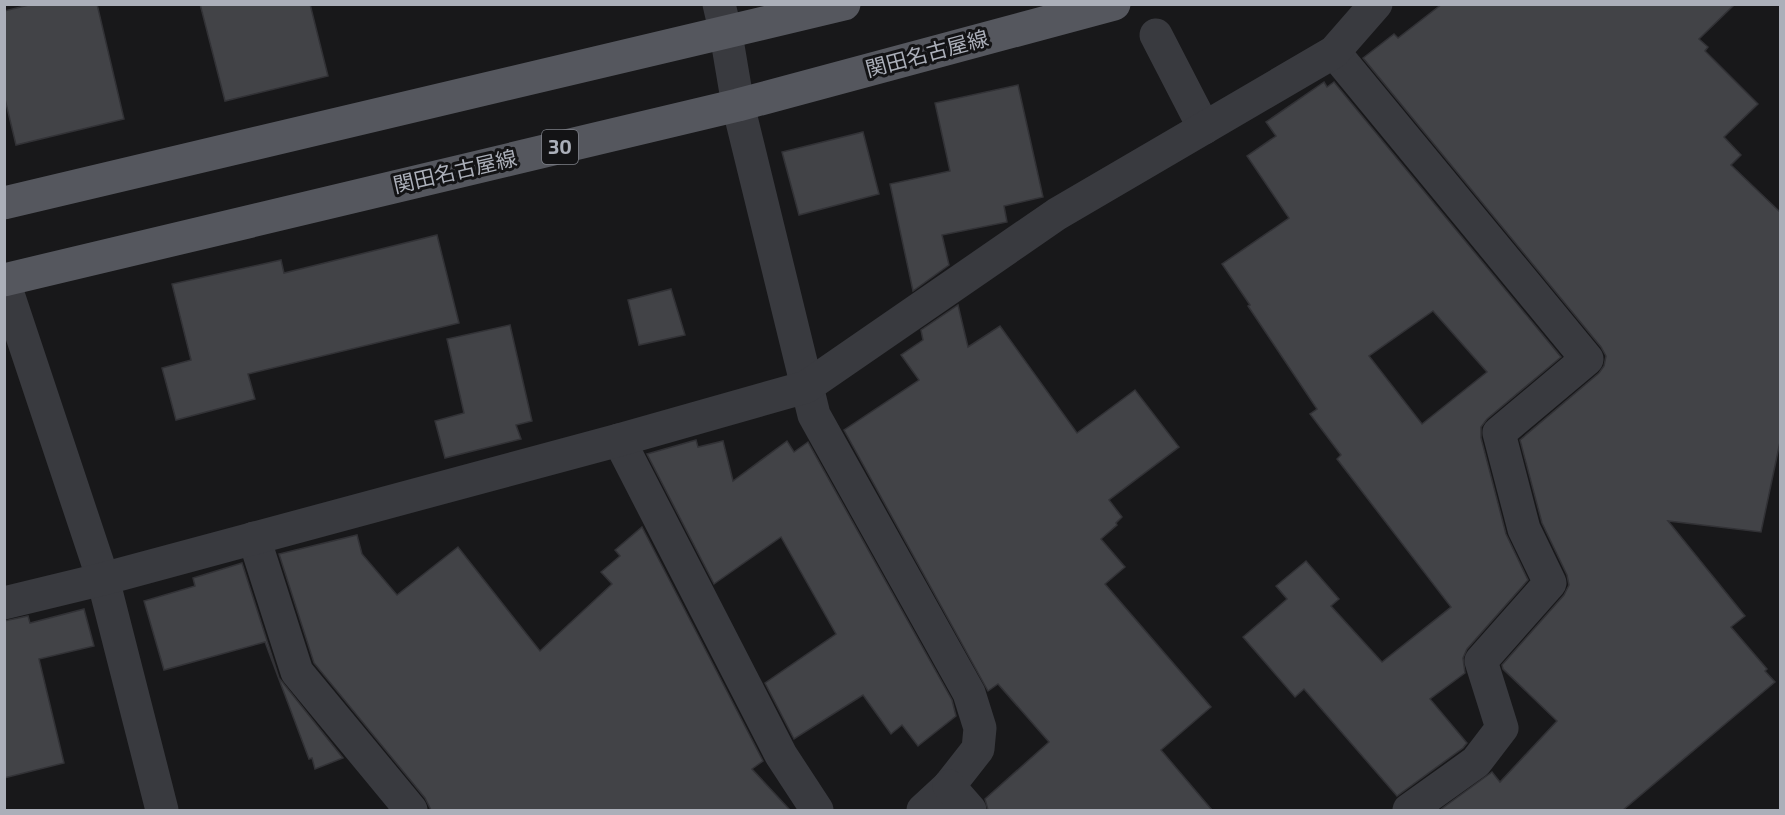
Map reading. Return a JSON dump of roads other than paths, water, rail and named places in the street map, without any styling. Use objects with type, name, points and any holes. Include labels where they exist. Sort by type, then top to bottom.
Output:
[{"type":"main road","points":[[4,203],[723,19],[844,4]]},
{"type":"main road","name":"関田名古屋線","points":[[4,281],[738,105],[1114,4]]},
{"type":"street","points":[[4,603],[103,579],[619,440],[806,387],[1057,214],[1334,52],[1376,4]]},
{"type":"street","points":[[723,19],[738,105],[814,415],[969,693],[980,728],[978,749],[959,798],[923,810]]},
{"type":"street","points":[[1156,35],[1204,128]]},
{"type":"street","points":[[1334,52],[1587,359],[1499,433],[1524,530],[1550,583],[1481,661],[1502,728],[1476,762],[1423,807]]},
{"type":"street","points":[[4,281],[103,579],[162,810]]},
{"type":"street","points":[[619,440],[780,755],[817,810]]},
{"type":"street","points":[[254,538],[297,672],[411,810]]}]
